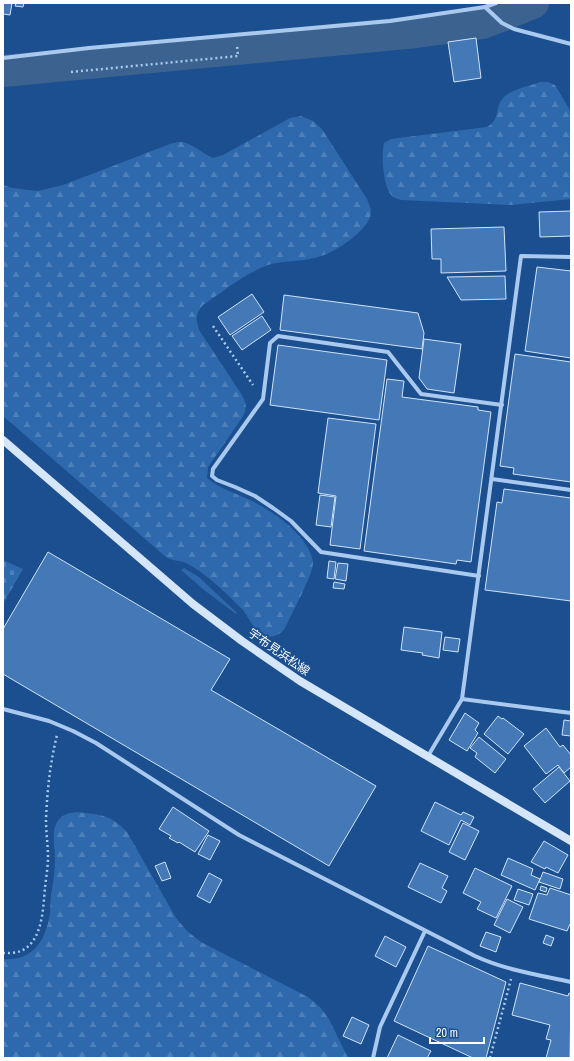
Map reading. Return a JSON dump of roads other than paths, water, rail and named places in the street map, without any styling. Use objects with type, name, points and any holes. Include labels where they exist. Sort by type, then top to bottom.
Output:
[{"type":"main road","name":"宇布見浜松線","points":[[3,440],[193,604],[242,641],[300,681],[571,841]]},
{"type":"street","points":[[485,7],[489,3]]},
{"type":"street","points":[[3,58],[89,48],[390,21],[485,7],[496,3]]},
{"type":"street","points":[[485,7],[502,23],[514,29],[571,44]]},
{"type":"street","points":[[427,757],[462,700],[521,256],[571,257]]},
{"type":"street","points":[[479,576],[321,552],[291,521],[273,508],[255,496],[235,486],[217,480],[212,476],[213,469],[263,399],[270,343],[278,336],[388,352],[421,394],[502,405]]},
{"type":"street","points":[[492,479],[571,490]]},
{"type":"street","points":[[462,700],[571,713]]},
{"type":"street","points":[[3,709],[49,721],[73,730],[96,743],[239,835],[490,963],[571,982]]},
{"type":"street","points":[[372,1058],[380,1027],[425,931]]},
{"type":"waterway","points":[[3,71],[417,32],[483,23],[533,3]]}]
